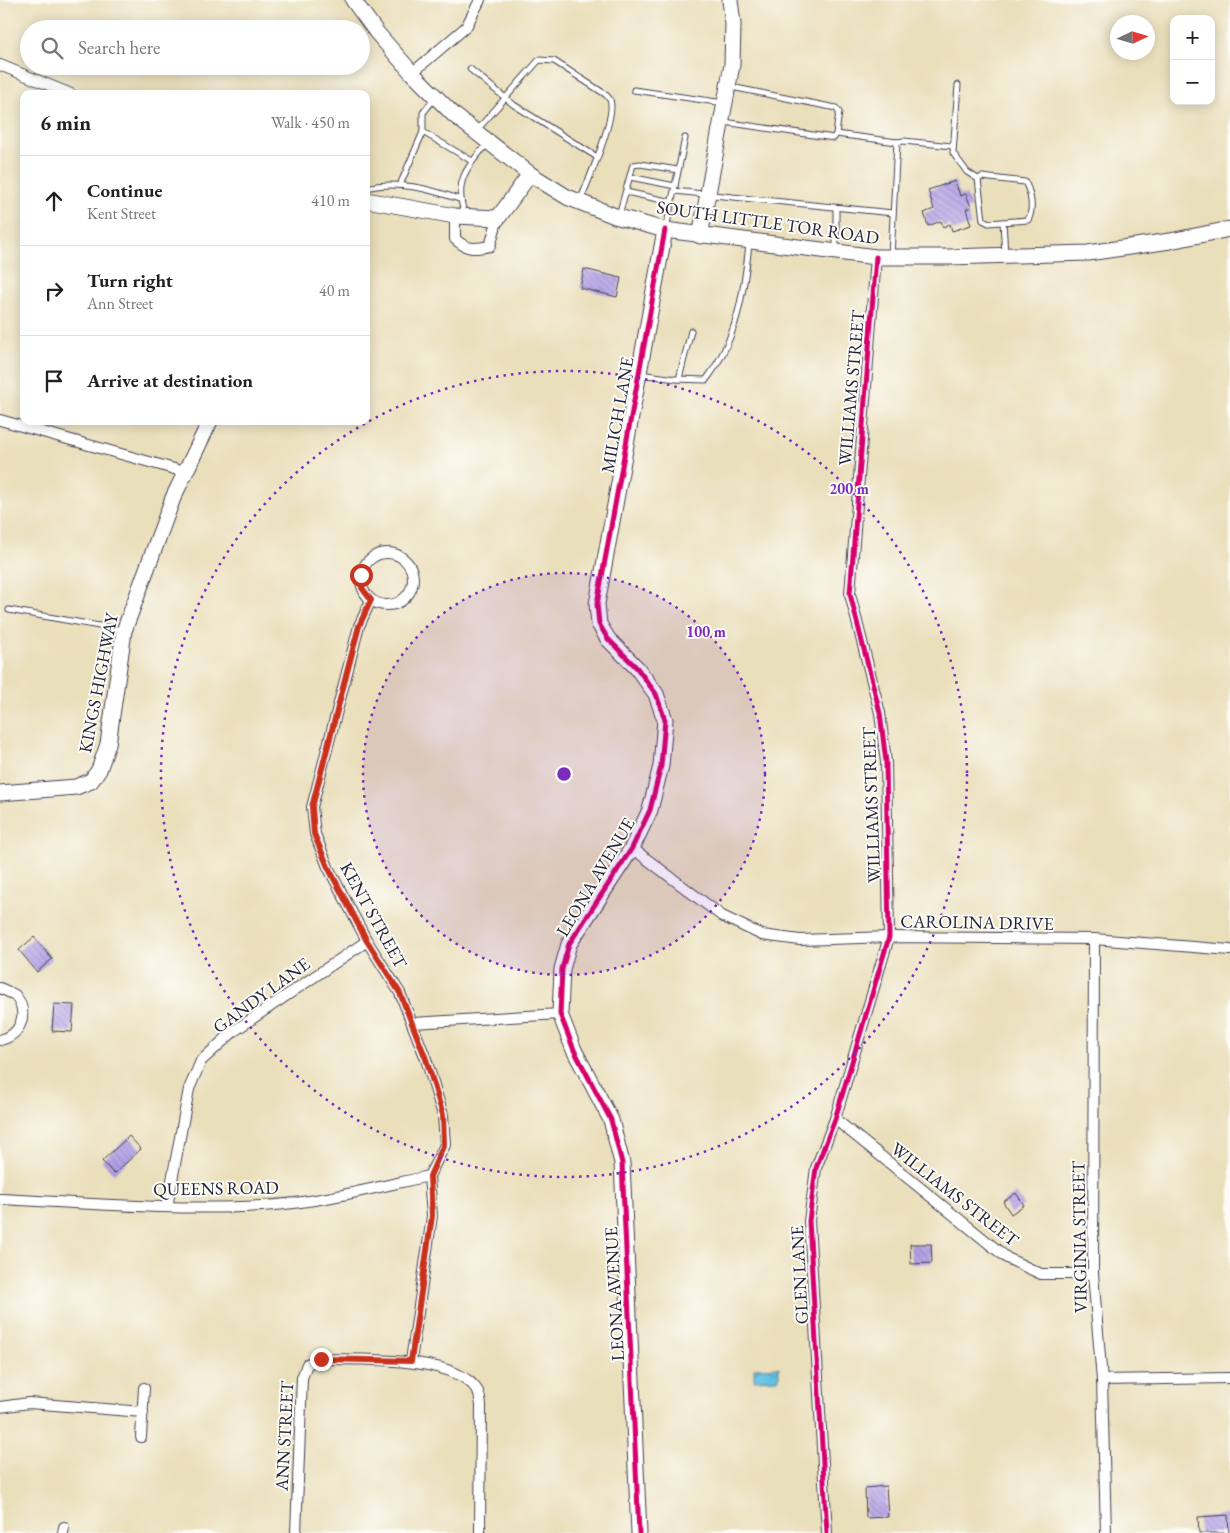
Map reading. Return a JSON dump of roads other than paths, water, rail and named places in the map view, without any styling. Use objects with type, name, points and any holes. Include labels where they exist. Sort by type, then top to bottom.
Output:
[{"type":"street","name":"SOUTH LITTLE TOR ROAD","points":[[353,0],[368,20]]},
{"type":"street","points":[[412,73],[466,27],[480,0]]},
{"type":"street","points":[[700,236],[732,65],[733,24],[730,0]]},
{"type":"street","name":"SOUTH LITTLE TOR ROAD","points":[[370,23],[412,73],[436,97],[488,142],[530,174],[567,197],[579,202],[619,217],[665,230],[700,236],[883,257],[1088,253],[1170,241],[1230,229]]},
{"type":"street","points":[[0,65],[20,73]]},
{"type":"street","points":[[24,75],[61,90]]},
{"type":"street","points":[[460,216],[455,239],[465,248],[473,250],[490,246],[498,218],[530,174]]},
{"type":"street","points":[[370,201],[460,216],[498,218]]},
{"type":"street","name":"MILICH LANE","points":[[597,604],[637,374],[665,230]]},
{"type":"street","name":"WILLIAMS STREET","points":[[883,257],[850,594],[880,713],[886,762],[889,937]]},
{"type":"street","points":[[0,420],[185,472]]},
{"type":"street","name":"KINGS HIGHWAY","points":[[0,793],[71,788],[86,784],[94,777],[101,766],[108,744],[124,631],[155,546],[185,472],[208,425]]},
{"type":"street","points":[[384,552],[402,557],[409,563],[414,577],[408,596],[400,602],[388,605],[371,600],[362,588],[361,580],[367,562],[373,556],[384,552]]},
{"type":"street","name":"KENT STREET","points":[[371,600],[359,626],[312,807],[314,834],[328,867],[367,941],[400,993],[413,1023],[443,1115],[444,1144],[430,1176],[432,1216],[411,1361]]},
{"type":"street","name":"LEONA AVENUE","points":[[597,604],[599,624],[637,668],[656,694],[665,720],[661,766],[650,810],[632,848],[569,944],[562,969],[560,1014],[574,1050],[611,1120],[622,1163],[639,1533]]},
{"type":"street","name":"CAROLINA DRIVE","points":[[632,848],[722,916],[762,935],[800,940],[889,937],[1094,939],[1230,950]]},
{"type":"street","name":"GLEN LANE","points":[[827,1533],[809,1221],[816,1168],[834,1119],[889,937]]},
{"type":"street","name":"VIRGINIA STREET","points":[[1094,939],[1093,1274],[1102,1380],[1106,1533]]},
{"type":"street","name":"GANDY LANE","points":[[167,1208],[189,1089],[201,1061],[234,1031],[367,941]]},
{"type":"street","points":[[0,988],[15,995],[20,1002],[23,1012],[17,1031],[0,1040]]},
{"type":"street","points":[[413,1023],[560,1014]]},
{"type":"street","name":"WILLIAMS STREET","points":[[834,1119],[1007,1258],[1041,1274],[1093,1274]]},
{"type":"street","name":"QUEENS ROAD","points":[[0,1199],[167,1208],[263,1206],[326,1198],[430,1176]]},
{"type":"street","name":"ANN STREET","points":[[296,1533],[302,1378],[307,1364],[321,1359],[411,1361],[454,1373],[470,1382],[478,1391],[481,1405],[480,1533]]},
{"type":"street","points":[[1102,1380],[1230,1378]]},
{"type":"street","points":[[141,1436],[144,1388]]},
{"type":"street","points":[[0,1407],[29,1403],[142,1412]]},
{"type":"lane","points":[[476,132],[539,60],[554,60],[605,94],[611,100],[611,108],[597,158],[579,202]]},
{"type":"lane","points":[[470,69],[505,98],[597,158]]},
{"type":"lane","points":[[721,122],[834,138],[836,134],[839,112],[836,108],[728,86]]},
{"type":"lane","points":[[958,86],[952,146],[953,153],[967,172],[978,179]]},
{"type":"lane","points":[[634,90],[725,103]]},
{"type":"lane","points":[[400,185],[423,132],[423,113],[436,97]]},
{"type":"lane","points":[[423,132],[472,162]]},
{"type":"lane","points":[[836,134],[897,142],[952,146]]},
{"type":"lane","points":[[665,230],[685,138]]},
{"type":"lane","points":[[460,216],[459,198],[462,182],[472,162],[488,142]]},
{"type":"lane","points":[[883,257],[893,213],[897,142]]},
{"type":"lane","points":[[619,217],[633,166],[636,164],[678,170]]},
{"type":"lane","points":[[630,176],[708,196],[893,213]]},
{"type":"lane","points":[[982,177],[1025,182],[1029,189],[1032,213],[1028,220],[989,223],[983,220],[978,179],[982,177]]},
{"type":"lane","points":[[370,188],[400,185],[459,198]]},
{"type":"lane","points":[[626,192],[672,202]]},
{"type":"lane","points":[[836,208],[836,252]]},
{"type":"lane","points":[[1004,222],[1006,256]]},
{"type":"lane","points":[[637,374],[706,380],[716,367],[735,328],[745,284],[750,241]]},
{"type":"lane","points":[[679,379],[691,331]]},
{"type":"lane","points":[[9,610],[124,631]]},
{"type":"water","points":[[779,1367],[779,1379],[754,1380],[754,1368]]}]
